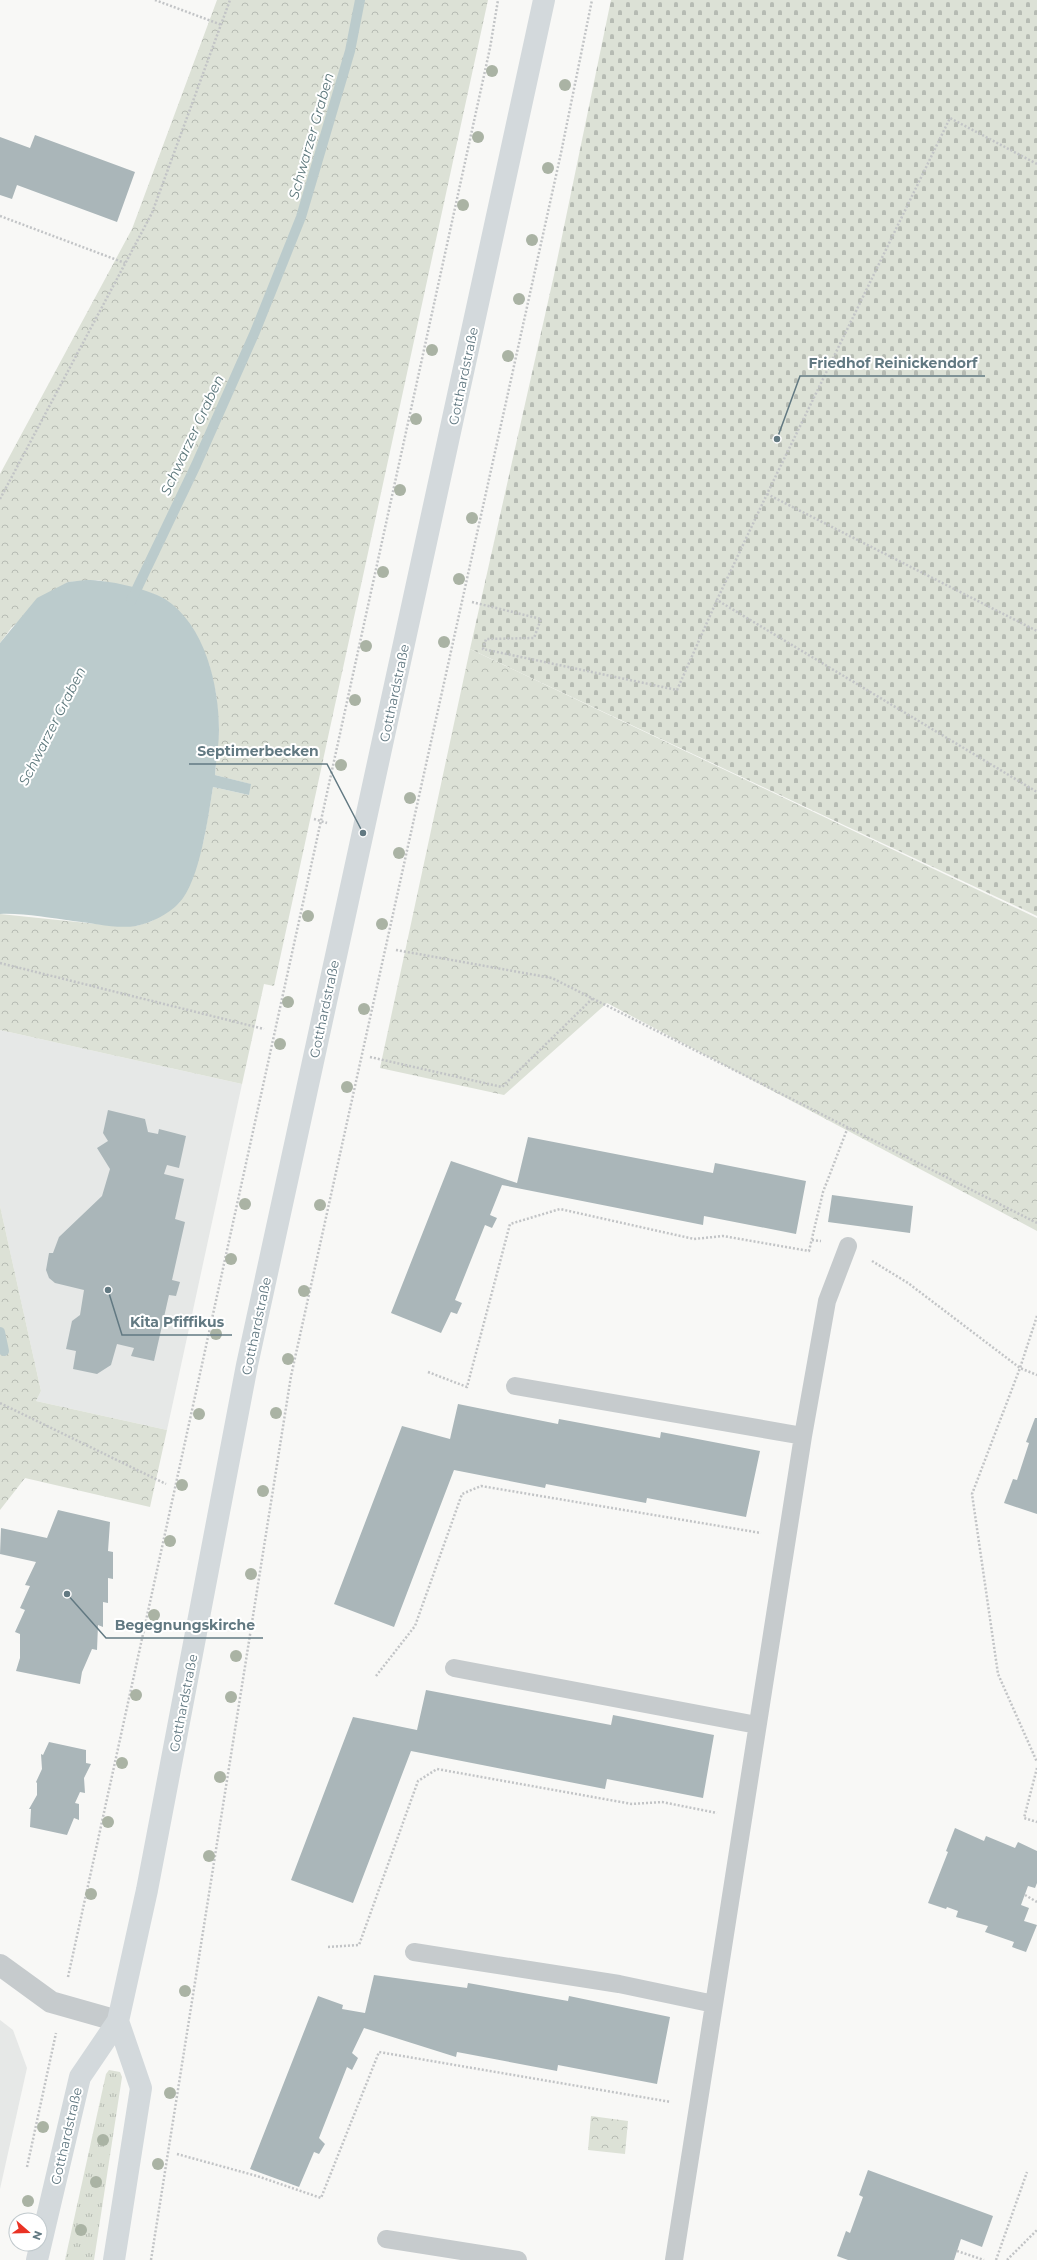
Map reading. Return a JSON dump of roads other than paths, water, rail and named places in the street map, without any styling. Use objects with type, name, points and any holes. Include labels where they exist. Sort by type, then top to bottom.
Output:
[{"type":"main road","name":"Gotthardstraße","points":[[37,2260],[80,2077],[118,2021],[147,1890],[249,1357],[544,0]]},
{"type":"main road","points":[[114,2260],[141,2088],[118,2021]]},
{"type":"street","points":[[0,1965],[51,2002],[118,2021]]},
{"type":"lane","points":[[674,2260],[803,1436],[827,1301],[848,1246]]},
{"type":"lane","points":[[515,1386],[803,1436]]},
{"type":"lane","points":[[454,1668],[757,1725]]},
{"type":"lane","points":[[414,1952],[619,1984],[714,2004]]},
{"type":"lane","points":[[386,2239],[518,2260]]},
{"type":"water","points":[[86,580],[105,581],[148,591],[165,599],[179,610],[200,640],[207,657],[216,694],[219,741],[215,775],[251,784],[249,795],[213,787],[206,831],[198,865],[186,893],[175,907],[165,914],[142,925],[136,926],[113,926],[27,915],[0,914],[0,643],[37,598],[68,582]]},
{"type":"waterway","name":"Schwarzer Graben","points":[[131,601],[196,465],[255,332],[301,217],[350,51],[360,0]]},
{"type":"waterway","name":"Schwarzer Graben","points":[[0,1332],[4,1351]]},
{"type":"place","name":"Friedhof Reinickendorf","points":[[777,439]]},
{"type":"place","name":"Septimerbecken","points":[[363,833]]},
{"type":"place","name":"Kita Pfiffikus","points":[[108,1290]]},
{"type":"place","name":"Begegnungskirche","points":[[67,1594]]}]
